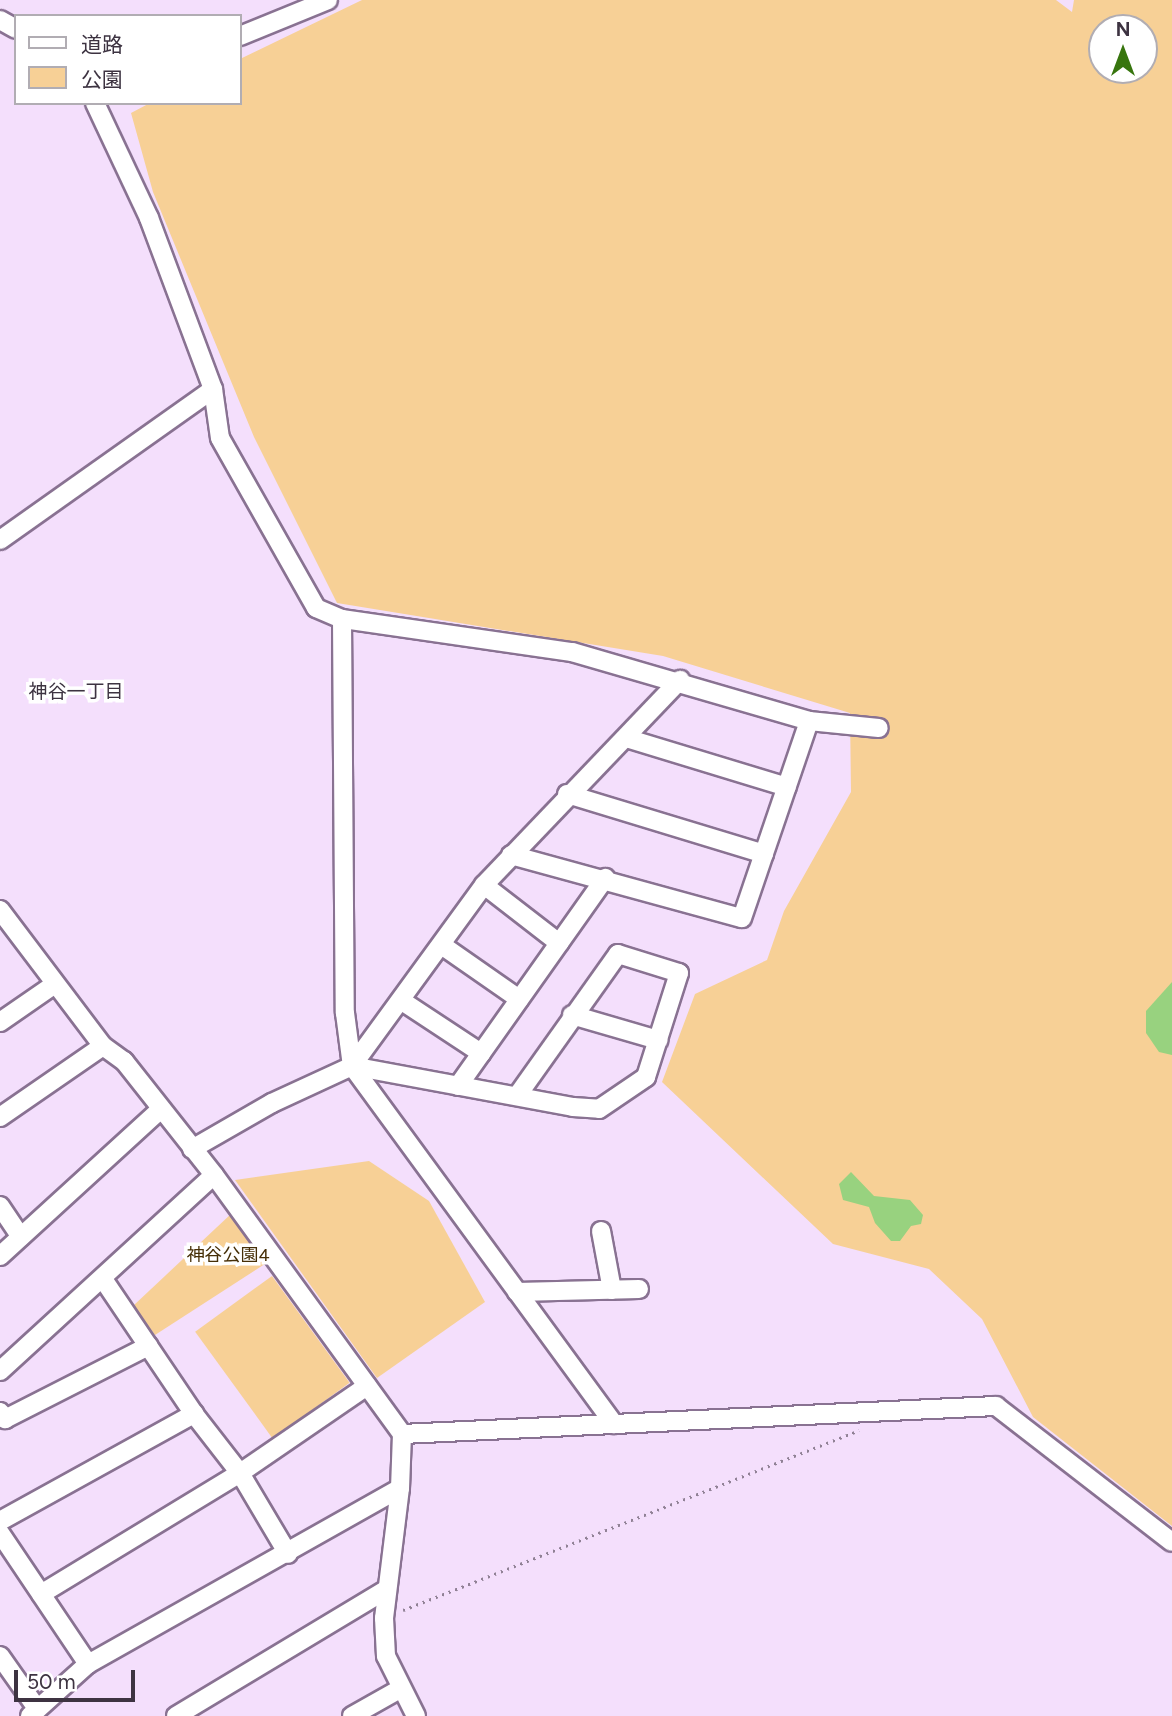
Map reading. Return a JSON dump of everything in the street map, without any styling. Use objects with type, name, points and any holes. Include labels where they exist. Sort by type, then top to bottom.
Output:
[{"type":"street","points":[[242,35],[328,0]]},
{"type":"street","points":[[96,105],[149,218],[213,389],[220,439],[259,513],[316,608],[342,619],[572,652],[680,680],[809,721],[879,728]]},
{"type":"street","points":[[0,540],[213,389]]},
{"type":"street","points":[[342,619],[345,1000],[352,1066],[614,1424]]},
{"type":"street","points":[[192,1149],[272,1103],[352,1066],[443,946],[484,885],[566,794],[626,738],[680,680]]},
{"type":"street","points":[[511,855],[606,877],[742,918],[809,721]]},
{"type":"street","points":[[626,738],[787,787]]},
{"type":"street","points":[[566,794],[764,854]]},
{"type":"street","points":[[457,1086],[606,877]]},
{"type":"street","points":[[484,885],[559,943]]},
{"type":"street","points":[[3,919],[103,1046],[124,1061],[160,1110],[214,1175],[402,1434],[400,1488],[384,1618],[386,1656],[400,1689],[416,1716]]},
{"type":"street","points":[[443,946],[519,999]]},
{"type":"street","points":[[352,1066],[457,1086],[517,1096],[599,1109],[646,1077],[679,973],[618,954],[572,1015],[517,1096]]},
{"type":"street","points":[[0,1023],[55,984]]},
{"type":"street","points":[[402,1001],[481,1053]]},
{"type":"street","points":[[572,1015],[658,1040]]},
{"type":"street","points":[[0,1117],[103,1046]]},
{"type":"street","points":[[0,1256],[160,1110]]},
{"type":"street","points":[[0,1371],[214,1175]]},
{"type":"street","points":[[0,1206],[22,1237]]},
{"type":"street","points":[[601,1231],[612,1290]]},
{"type":"street","points":[[103,1279],[194,1414],[240,1473],[288,1554]]},
{"type":"street","points":[[517,1292],[639,1289]]},
{"type":"street","points":[[0,1412],[5,1419],[148,1346]]},
{"type":"street","points":[[41,1594],[240,1473],[367,1386]]},
{"type":"street","points":[[402,1434],[996,1406],[1172,1542]]},
{"type":"street","points":[[0,1521],[194,1414]]},
{"type":"street","points":[[0,1656],[33,1712],[88,1664],[288,1554],[400,1488]]},
{"type":"street","points":[[0,1533],[88,1664]]},
{"type":"street","points":[[176,1716],[387,1589]]},
{"type":"street","points":[[352,1716],[400,1689]]},
{"type":"path","points":[[384,1618],[863,1428]]},
{"type":"green space","points":[[362,0],[1056,0],[1072,12],[1074,0],[1172,0],[1172,1526],[1033,1417],[982,1319],[929,1269],[833,1244],[662,1082],[695,994],[767,960],[784,911],[851,792],[850,713],[663,656],[337,603],[254,437],[153,192],[131,113],[146,105],[242,105],[242,58]]},
{"type":"green space","points":[[369,1161],[429,1201],[485,1302],[377,1378],[235,1180]]},
{"type":"green space","name":"神谷公園4","points":[[232,1213],[268,1262],[155,1335],[133,1306]]},
{"type":"green space","points":[[272,1276],[350,1383],[273,1439],[195,1332]]},
{"type":"shaded area","points":[[1172,982],[1172,1055],[1159,1052],[1146,1033],[1146,1011]]},
{"type":"shaded area","points":[[851,1172],[874,1196],[910,1200],[923,1215],[921,1224],[911,1226],[900,1241],[891,1241],[875,1223],[869,1207],[843,1200],[839,1184]]},
{"type":"district","name":"神谷一丁目","points":[[76,692]]}]
